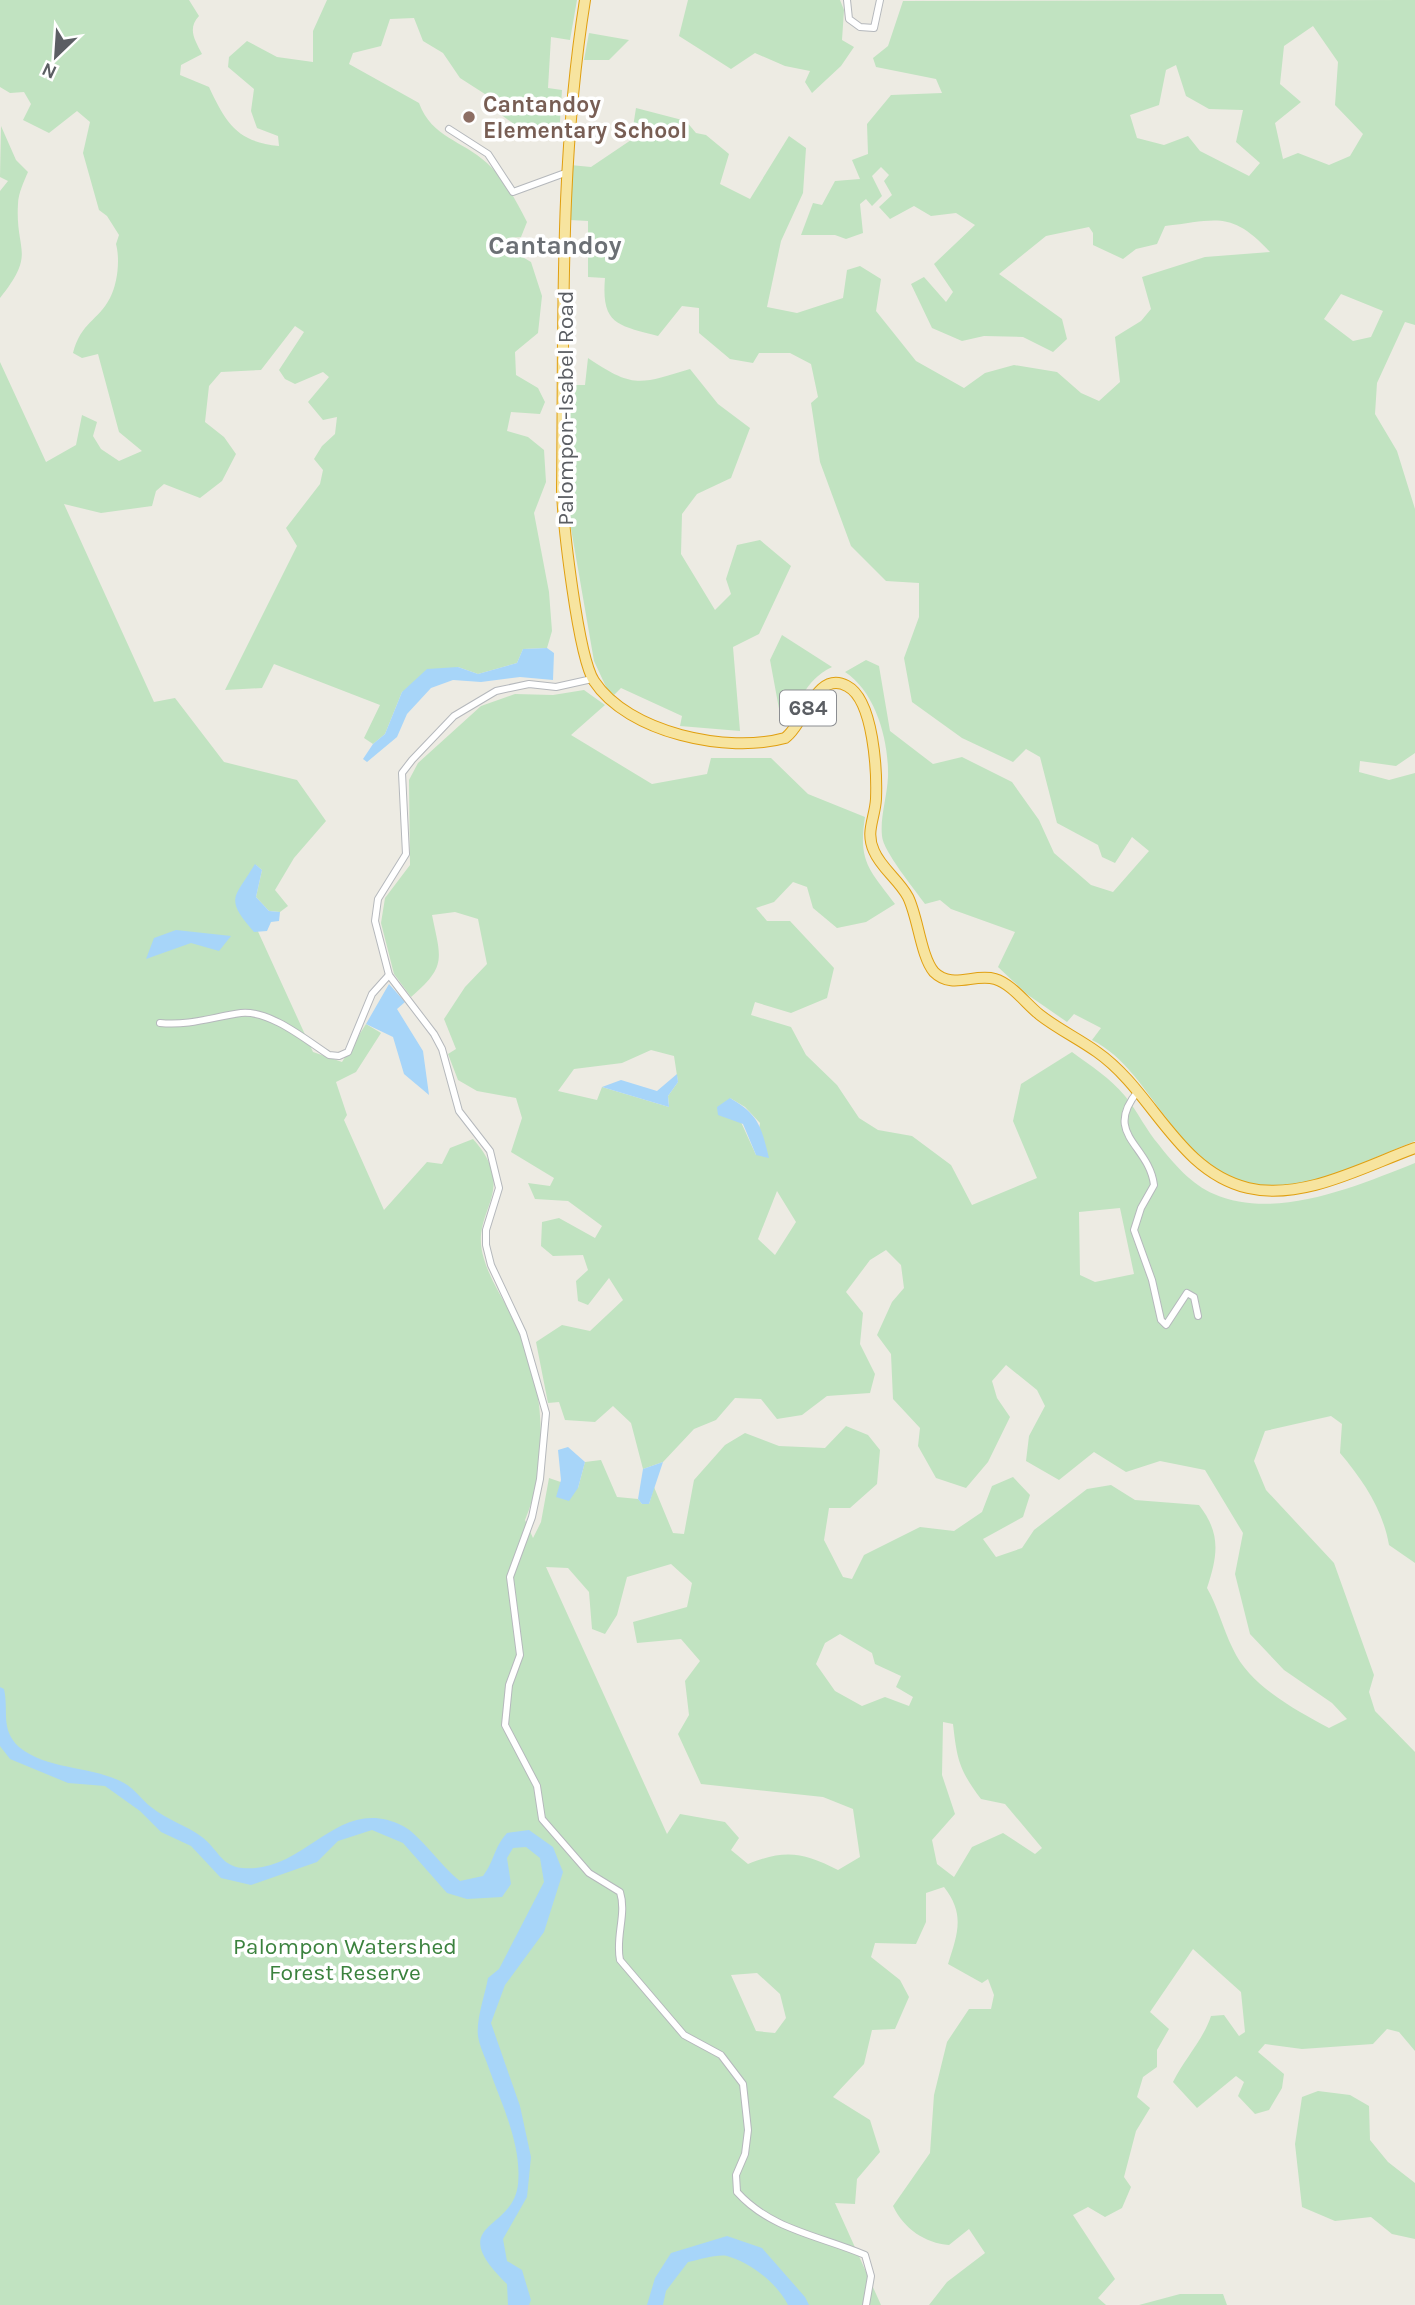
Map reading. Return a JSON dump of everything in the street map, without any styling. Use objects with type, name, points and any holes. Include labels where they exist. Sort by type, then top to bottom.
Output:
[{"type":"highway","name":"Palompon-Isabel Road","points":[[585,0],[574,61],[565,173],[562,516],[579,626],[592,679]]},
{"type":"highway","name":"684","points":[[592,679],[609,699],[633,716],[665,730],[711,741],[785,738],[794,732],[820,689],[838,682],[848,686],[857,694],[862,704],[875,758],[876,802],[869,830],[870,842],[877,858],[907,895],[933,970],[949,980],[985,977],[1005,984],[1041,1016],[1106,1059],[1139,1090],[1178,1142],[1201,1165],[1226,1181],[1250,1189],[1311,1186],[1415,1147]]},
{"type":"street","points":[[847,0],[849,19],[860,27],[874,28],[880,0]]},
{"type":"street","points":[[449,130],[488,154],[513,192],[565,173]]},
{"type":"street","points":[[592,679],[556,687],[529,684],[513,686],[477,700],[454,716],[402,773],[406,854],[378,899],[375,921],[389,975],[395,987],[434,1034],[442,1049],[459,1111],[490,1151],[499,1188],[486,1230],[486,1245],[491,1265],[523,1333],[546,1413],[540,1479],[532,1517],[510,1577],[520,1656],[509,1685],[505,1725],[537,1786],[542,1819],[589,1872],[620,1892],[623,1903],[617,1946],[620,1960],[684,2035],[721,2055],[743,2084],[748,2130],[745,2154],[736,2175],[737,2192],[748,2204],[790,2229],[865,2255],[871,2276],[866,2305]]},
{"type":"street","points":[[160,1023],[179,1025],[243,1013],[258,1015],[329,1055],[339,1056],[348,1052],[372,994],[389,975]]},
{"type":"street","points":[[1139,1090],[1128,1103],[1124,1125],[1126,1135],[1151,1168],[1154,1185],[1136,1220],[1135,1237],[1152,1280],[1161,1320],[1166,1325],[1188,1293],[1194,1297],[1198,1316]]},
{"type":"green space","name":"Palompon Watershed Forest Reserve","points":[[0,0],[189,0],[199,16],[193,30],[202,54],[181,65],[180,75],[209,87],[221,111],[243,135],[265,144],[279,146],[278,136],[257,128],[251,111],[254,89],[228,67],[229,57],[247,41],[277,57],[313,62],[313,31],[327,0],[577,0],[570,40],[551,37],[548,88],[562,90],[559,136],[536,140],[500,114],[502,105],[460,78],[443,53],[423,41],[414,18],[390,19],[381,46],[353,53],[349,64],[419,103],[432,124],[487,163],[505,183],[527,222],[521,237],[508,238],[507,248],[531,262],[542,296],[538,333],[515,352],[516,375],[538,388],[545,402],[540,414],[511,412],[507,431],[528,437],[544,450],[546,482],[534,513],[549,592],[552,631],[547,648],[523,649],[517,663],[478,674],[458,667],[402,692],[385,734],[373,744],[364,738],[380,705],[274,664],[262,688],[225,690],[297,546],[286,528],[320,484],[323,470],[314,459],[322,446],[335,434],[337,417],[323,420],[308,402],[329,377],[323,372],[295,384],[285,379],[279,370],[304,332],[295,326],[261,370],[221,372],[209,386],[205,422],[224,437],[236,454],[222,481],[200,498],[164,484],[156,491],[152,506],[101,513],[64,504],[154,702],[175,698],[224,762],[297,780],[326,821],[294,858],[275,890],[288,906],[280,912],[269,911],[256,897],[262,870],[256,865],[239,890],[313,1052],[342,1062],[366,1024],[381,1033],[356,1072],[336,1082],[347,1115],[344,1120],[384,1210],[427,1162],[442,1164],[450,1148],[473,1139],[487,1158],[493,1174],[493,1188],[482,1227],[484,1259],[522,1336],[539,1404],[541,1428],[538,1476],[525,1520],[533,1538],[541,1522],[549,1478],[578,1488],[585,1462],[601,1460],[617,1497],[638,1499],[642,1504],[649,1504],[654,1487],[673,1533],[684,1534],[694,1480],[725,1445],[745,1433],[779,1446],[825,1448],[846,1426],[868,1435],[880,1450],[877,1484],[850,1508],[829,1508],[824,1540],[843,1577],[852,1579],[864,1555],[920,1527],[954,1531],[982,1512],[992,1486],[1013,1477],[1030,1495],[1023,1517],[983,1539],[996,1557],[1022,1548],[1034,1530],[1087,1489],[1111,1485],[1135,1500],[1199,1505],[1211,1525],[1215,1545],[1207,1588],[1240,1662],[1274,1695],[1329,1728],[1347,1719],[1332,1703],[1284,1670],[1250,1634],[1235,1574],[1243,1533],[1205,1470],[1160,1461],[1126,1472],[1094,1452],[1059,1480],[1026,1461],[1029,1436],[1045,1406],[1037,1390],[1006,1365],[992,1381],[997,1398],[1010,1417],[988,1462],[966,1488],[936,1478],[918,1446],[920,1428],[893,1399],[891,1354],[877,1335],[892,1302],[904,1288],[901,1265],[886,1250],[870,1260],[846,1292],[863,1313],[860,1344],[875,1374],[870,1393],[827,1396],[802,1415],[777,1419],[761,1399],[735,1398],[716,1420],[694,1429],[663,1462],[643,1469],[631,1423],[613,1406],[595,1422],[565,1420],[559,1402],[548,1403],[536,1342],[562,1325],[590,1331],[623,1300],[609,1278],[588,1305],[578,1301],[576,1281],[588,1270],[583,1255],[553,1256],[541,1246],[542,1222],[559,1218],[595,1238],[602,1226],[568,1201],[535,1199],[528,1183],[550,1186],[554,1178],[511,1152],[522,1118],[516,1098],[477,1091],[458,1080],[448,1054],[456,1049],[444,1019],[465,987],[487,964],[478,919],[455,912],[432,915],[439,952],[436,969],[411,997],[394,974],[381,923],[385,898],[410,865],[409,780],[418,763],[481,706],[515,694],[553,695],[584,690],[605,705],[571,735],[652,784],[707,774],[711,758],[771,758],[808,794],[865,817],[863,845],[868,864],[895,904],[866,922],[837,928],[813,908],[807,887],[793,882],[774,902],[756,908],[767,921],[790,921],[834,968],[827,998],[791,1013],[755,1002],[751,1015],[791,1027],[806,1055],[837,1085],[859,1118],[878,1130],[912,1136],[951,1165],[972,1205],[1037,1178],[1013,1121],[1021,1084],[1072,1052],[1119,1090],[1177,1166],[1198,1185],[1214,1194],[1263,1204],[1290,1202],[1342,1190],[1415,1163],[1415,1563],[1389,1545],[1371,1496],[1340,1453],[1342,1424],[1331,1416],[1265,1431],[1254,1461],[1266,1490],[1334,1563],[1374,1675],[1369,1692],[1375,1711],[1415,1752],[1415,2051],[1399,2032],[1387,2029],[1373,2044],[1302,2049],[1265,2044],[1258,2052],[1284,2074],[1282,2088],[1269,2110],[1255,2114],[1238,2096],[1244,2082],[1236,2076],[1197,2108],[1173,2082],[1211,2016],[1224,2015],[1239,2036],[1245,2032],[1241,1992],[1193,1949],[1150,2012],[1169,2029],[1157,2050],[1157,2067],[1143,2077],[1137,2097],[1150,2108],[1136,2131],[1124,2177],[1131,2187],[1122,2208],[1105,2217],[1088,2207],[1073,2215],[1115,2279],[1098,2298],[1106,2305],[929,2305],[947,2282],[985,2253],[969,2229],[949,2245],[924,2238],[903,2222],[893,2206],[930,2153],[934,2095],[947,2042],[969,2009],[991,2009],[994,1995],[988,1979],[982,1983],[948,1964],[958,1924],[955,1906],[944,1887],[926,1893],[926,1922],[916,1944],[875,1943],[871,1957],[900,1980],[909,1997],[895,2029],[872,2030],[864,2064],[833,2097],[870,2120],[880,2152],[857,2179],[855,2204],[835,2203],[881,2305],[0,2305],[0,362],[46,462],[76,445],[82,415],[97,422],[93,436],[101,449],[119,461],[142,451],[119,432],[98,354],[82,358],[73,353],[80,335],[110,298],[118,271],[116,244],[119,235],[107,216],[99,210],[83,153],[90,122],[77,111],[49,133],[23,120],[31,104],[24,92],[10,93],[0,87]],"holes":[[[651,1050],[674,1056],[678,1082],[668,1096],[669,1107],[602,1087],[597,1100],[558,1091],[574,1069],[622,1063]],[[730,1098],[745,1107],[760,1123],[756,1155]],[[777,1191],[796,1222],[775,1255],[758,1239]],[[1120,1208],[1134,1274],[1095,1282],[1080,1275],[1079,1212]],[[671,1564],[692,1583],[687,1607],[633,1622],[637,1643],[681,1639],[700,1661],[685,1681],[689,1715],[678,1734],[701,1784],[823,1797],[853,1809],[860,1857],[838,1870],[814,1859],[794,1855],[773,1856],[748,1864],[731,1850],[739,1838],[725,1822],[680,1814],[667,1834],[546,1567],[568,1568],[589,1592],[592,1629],[605,1634],[617,1615],[627,1577]],[[840,1634],[872,1653],[875,1664],[901,1676],[896,1687],[913,1697],[909,1706],[885,1697],[862,1706],[835,1691],[816,1664],[825,1643]],[[943,1722],[953,1724],[960,1764],[981,1799],[1005,1804],[1042,1848],[1035,1854],[1003,1833],[972,1847],[954,1877],[937,1864],[932,1840],[955,1814],[942,1775]],[[757,1973],[780,1994],[786,2018],[775,2033],[756,2031],[731,1975]]]},
{"type":"green space","points":[[688,0],[840,0],[844,10],[842,40],[854,47],[841,66],[812,93],[805,82],[810,71],[785,66],[755,53],[731,69],[679,36]]},
{"type":"green space","points":[[1415,0],[1415,325],[1405,322],[1377,383],[1375,414],[1397,451],[1415,509],[1415,753],[1396,766],[1360,761],[1359,772],[1389,780],[1415,773],[1415,1141],[1351,1168],[1303,1183],[1280,1186],[1257,1185],[1236,1180],[1214,1169],[1188,1145],[1124,1064],[1092,1040],[1101,1028],[1074,1014],[1067,1022],[1028,995],[998,967],[1015,932],[951,909],[940,900],[925,904],[893,860],[882,836],[888,777],[883,733],[865,692],[845,672],[866,660],[879,666],[890,731],[933,764],[962,757],[1012,782],[1039,820],[1054,853],[1091,885],[1113,892],[1149,851],[1132,837],[1115,863],[1102,857],[1098,845],[1057,823],[1040,757],[1026,749],[1013,762],[962,738],[912,702],[904,658],[919,617],[919,583],[886,581],[851,546],[820,462],[811,403],[818,397],[811,364],[790,353],[759,353],[753,363],[730,359],[699,333],[699,308],[682,306],[658,336],[632,329],[609,314],[604,294],[605,278],[588,277],[588,221],[570,220],[570,165],[591,167],[631,140],[636,108],[686,121],[696,133],[706,135],[729,154],[720,184],[750,199],[789,136],[806,148],[803,193],[781,241],[767,307],[797,313],[843,298],[847,270],[860,266],[881,279],[876,311],[916,361],[964,388],[985,373],[1014,365],[1057,372],[1081,393],[1099,401],[1120,382],[1115,337],[1141,321],[1151,309],[1142,277],[1205,257],[1270,252],[1244,229],[1222,221],[1165,226],[1157,244],[1136,249],[1123,259],[1093,245],[1093,233],[1089,227],[1046,236],[999,274],[1062,319],[1067,339],[1053,352],[1023,337],[984,336],[962,341],[932,328],[911,284],[924,277],[946,302],[953,292],[934,264],[975,225],[956,213],[931,216],[914,206],[890,219],[879,207],[892,195],[884,181],[889,175],[881,167],[872,176],[882,196],[872,206],[866,199],[860,204],[863,233],[846,239],[835,235],[801,235],[813,203],[822,205],[835,181],[860,179],[852,160],[868,154],[867,124],[891,95],[942,93],[936,79],[876,67],[873,58],[888,46],[903,1]],"holes":[[[1313,26],[1338,62],[1335,105],[1363,134],[1350,156],[1329,165],[1298,153],[1283,159],[1275,123],[1301,102],[1280,84],[1284,46]],[[1176,65],[1186,96],[1209,109],[1243,110],[1236,142],[1260,163],[1249,176],[1200,151],[1188,136],[1164,145],[1137,138],[1130,115],[1159,105],[1166,70]],[[1341,294],[1383,311],[1371,337],[1353,341],[1324,319]]]},
{"type":"green space","points":[[589,33],[629,40],[609,60],[584,60]]},
{"type":"green space","points":[[1,126],[16,160],[28,172],[18,200],[21,261],[18,271],[0,298],[0,191],[8,181],[0,177]]},
{"type":"green space","points":[[588,358],[616,375],[638,381],[690,369],[718,404],[750,428],[731,478],[697,494],[682,514],[681,554],[715,610],[731,594],[726,579],[737,545],[760,540],[791,566],[759,634],[733,647],[740,731],[680,726],[682,716],[621,688],[614,695],[607,689],[594,661],[566,485],[569,385],[585,385]]},
{"type":"green space","points":[[782,635],[832,667],[814,679],[782,725],[770,660]]},
{"type":"green space","points":[[1318,2091],[1350,2095],[1369,2106],[1370,2140],[1388,2162],[1415,2183],[1415,2239],[1392,2234],[1371,2217],[1335,2221],[1302,2207],[1295,2144],[1302,2097]]},
{"type":"green space","points":[[1180,2294],[1223,2294],[1227,2305],[1139,2305]]},
{"type":"water","points":[[547,648],[554,653],[553,680],[520,677],[481,682],[453,680],[431,688],[407,714],[397,737],[367,762],[363,759],[373,744],[385,734],[402,692],[427,669],[458,667],[478,674],[517,663],[523,649]]},
{"type":"water","points":[[255,864],[262,870],[256,897],[269,911],[280,912],[279,921],[271,922],[267,931],[254,932],[236,905],[237,892]]},
{"type":"water","points":[[176,930],[231,936],[219,951],[191,943],[146,959],[154,938]]},
{"type":"water","points":[[389,984],[405,1002],[397,1009],[423,1051],[429,1095],[404,1074],[393,1037],[366,1024]]},
{"type":"water","points":[[677,1074],[678,1082],[668,1096],[669,1107],[602,1087],[621,1080],[657,1091]]},
{"type":"water","points":[[730,1098],[747,1110],[757,1122],[769,1158],[756,1155],[743,1124],[718,1115],[717,1107]]},
{"type":"water","points":[[568,1447],[585,1462],[578,1488],[569,1501],[556,1497],[561,1480],[558,1450]]},
{"type":"water","points":[[663,1462],[649,1504],[642,1504],[638,1499],[643,1469]]},
{"type":"water","points":[[0,1687],[4,1689],[9,1734],[19,1747],[43,1760],[98,1773],[124,1783],[157,1812],[202,1837],[224,1860],[235,1867],[265,1867],[285,1859],[340,1826],[359,1819],[380,1819],[403,1826],[460,1881],[483,1876],[507,1833],[529,1830],[553,1847],[563,1872],[544,1932],[505,1985],[491,2023],[520,2106],[531,2157],[527,2197],[503,2239],[507,2261],[522,2270],[531,2300],[529,2305],[508,2305],[507,2284],[489,2264],[481,2249],[481,2238],[513,2200],[518,2184],[518,2169],[514,2139],[481,2047],[478,2029],[488,1978],[499,1969],[544,1882],[540,1858],[526,1847],[513,1848],[507,1858],[511,1884],[502,1897],[467,1899],[447,1893],[403,1843],[372,1830],[338,1841],[317,1862],[251,1885],[221,1878],[191,1846],[161,1832],[140,1811],[105,1786],[68,1783],[10,1759],[0,1746]]},
{"type":"water","points":[[727,2236],[762,2248],[809,2305],[788,2305],[777,2289],[745,2263],[727,2256],[713,2256],[688,2262],[666,2291],[663,2305],[647,2305],[655,2278],[671,2253]]},
{"type":"place","name":"Cantandoy Elementary School","points":[[469,117]]},
{"type":"district","name":"Cantandoy","points":[[555,245]]}]
